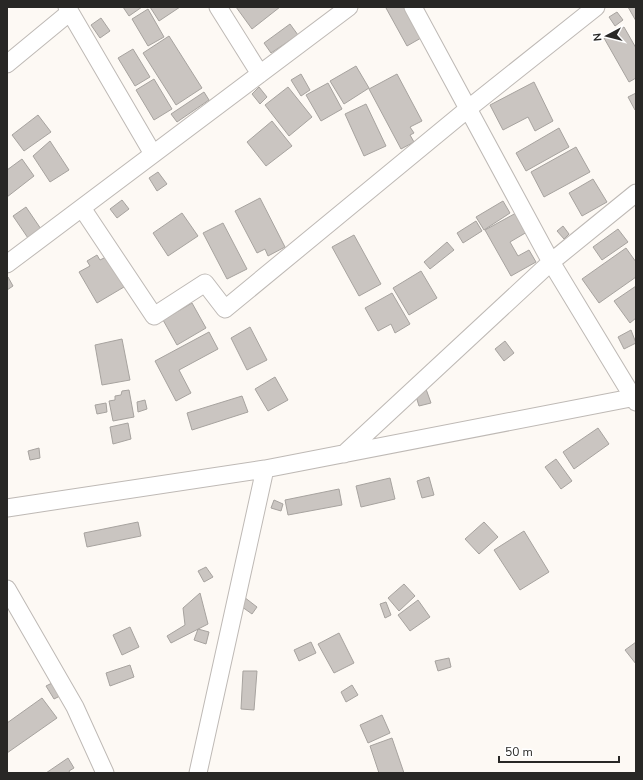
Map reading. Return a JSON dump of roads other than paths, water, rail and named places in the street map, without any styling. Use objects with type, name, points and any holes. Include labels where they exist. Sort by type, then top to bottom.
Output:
[{"type":"street","points":[[218,7],[260,74]]},
{"type":"street","points":[[7,264],[349,7]]},
{"type":"street","points":[[7,508],[265,469],[635,399],[551,262],[413,7]]},
{"type":"street","points":[[82,208],[154,316],[205,283],[225,309],[468,108],[596,7]]},
{"type":"street","points":[[7,64],[69,9],[154,154]]},
{"type":"street","points":[[344,454],[551,262],[636,193]]},
{"type":"street","points":[[198,773],[265,469]]},
{"type":"street","points":[[7,589],[74,706],[105,773]]}]
